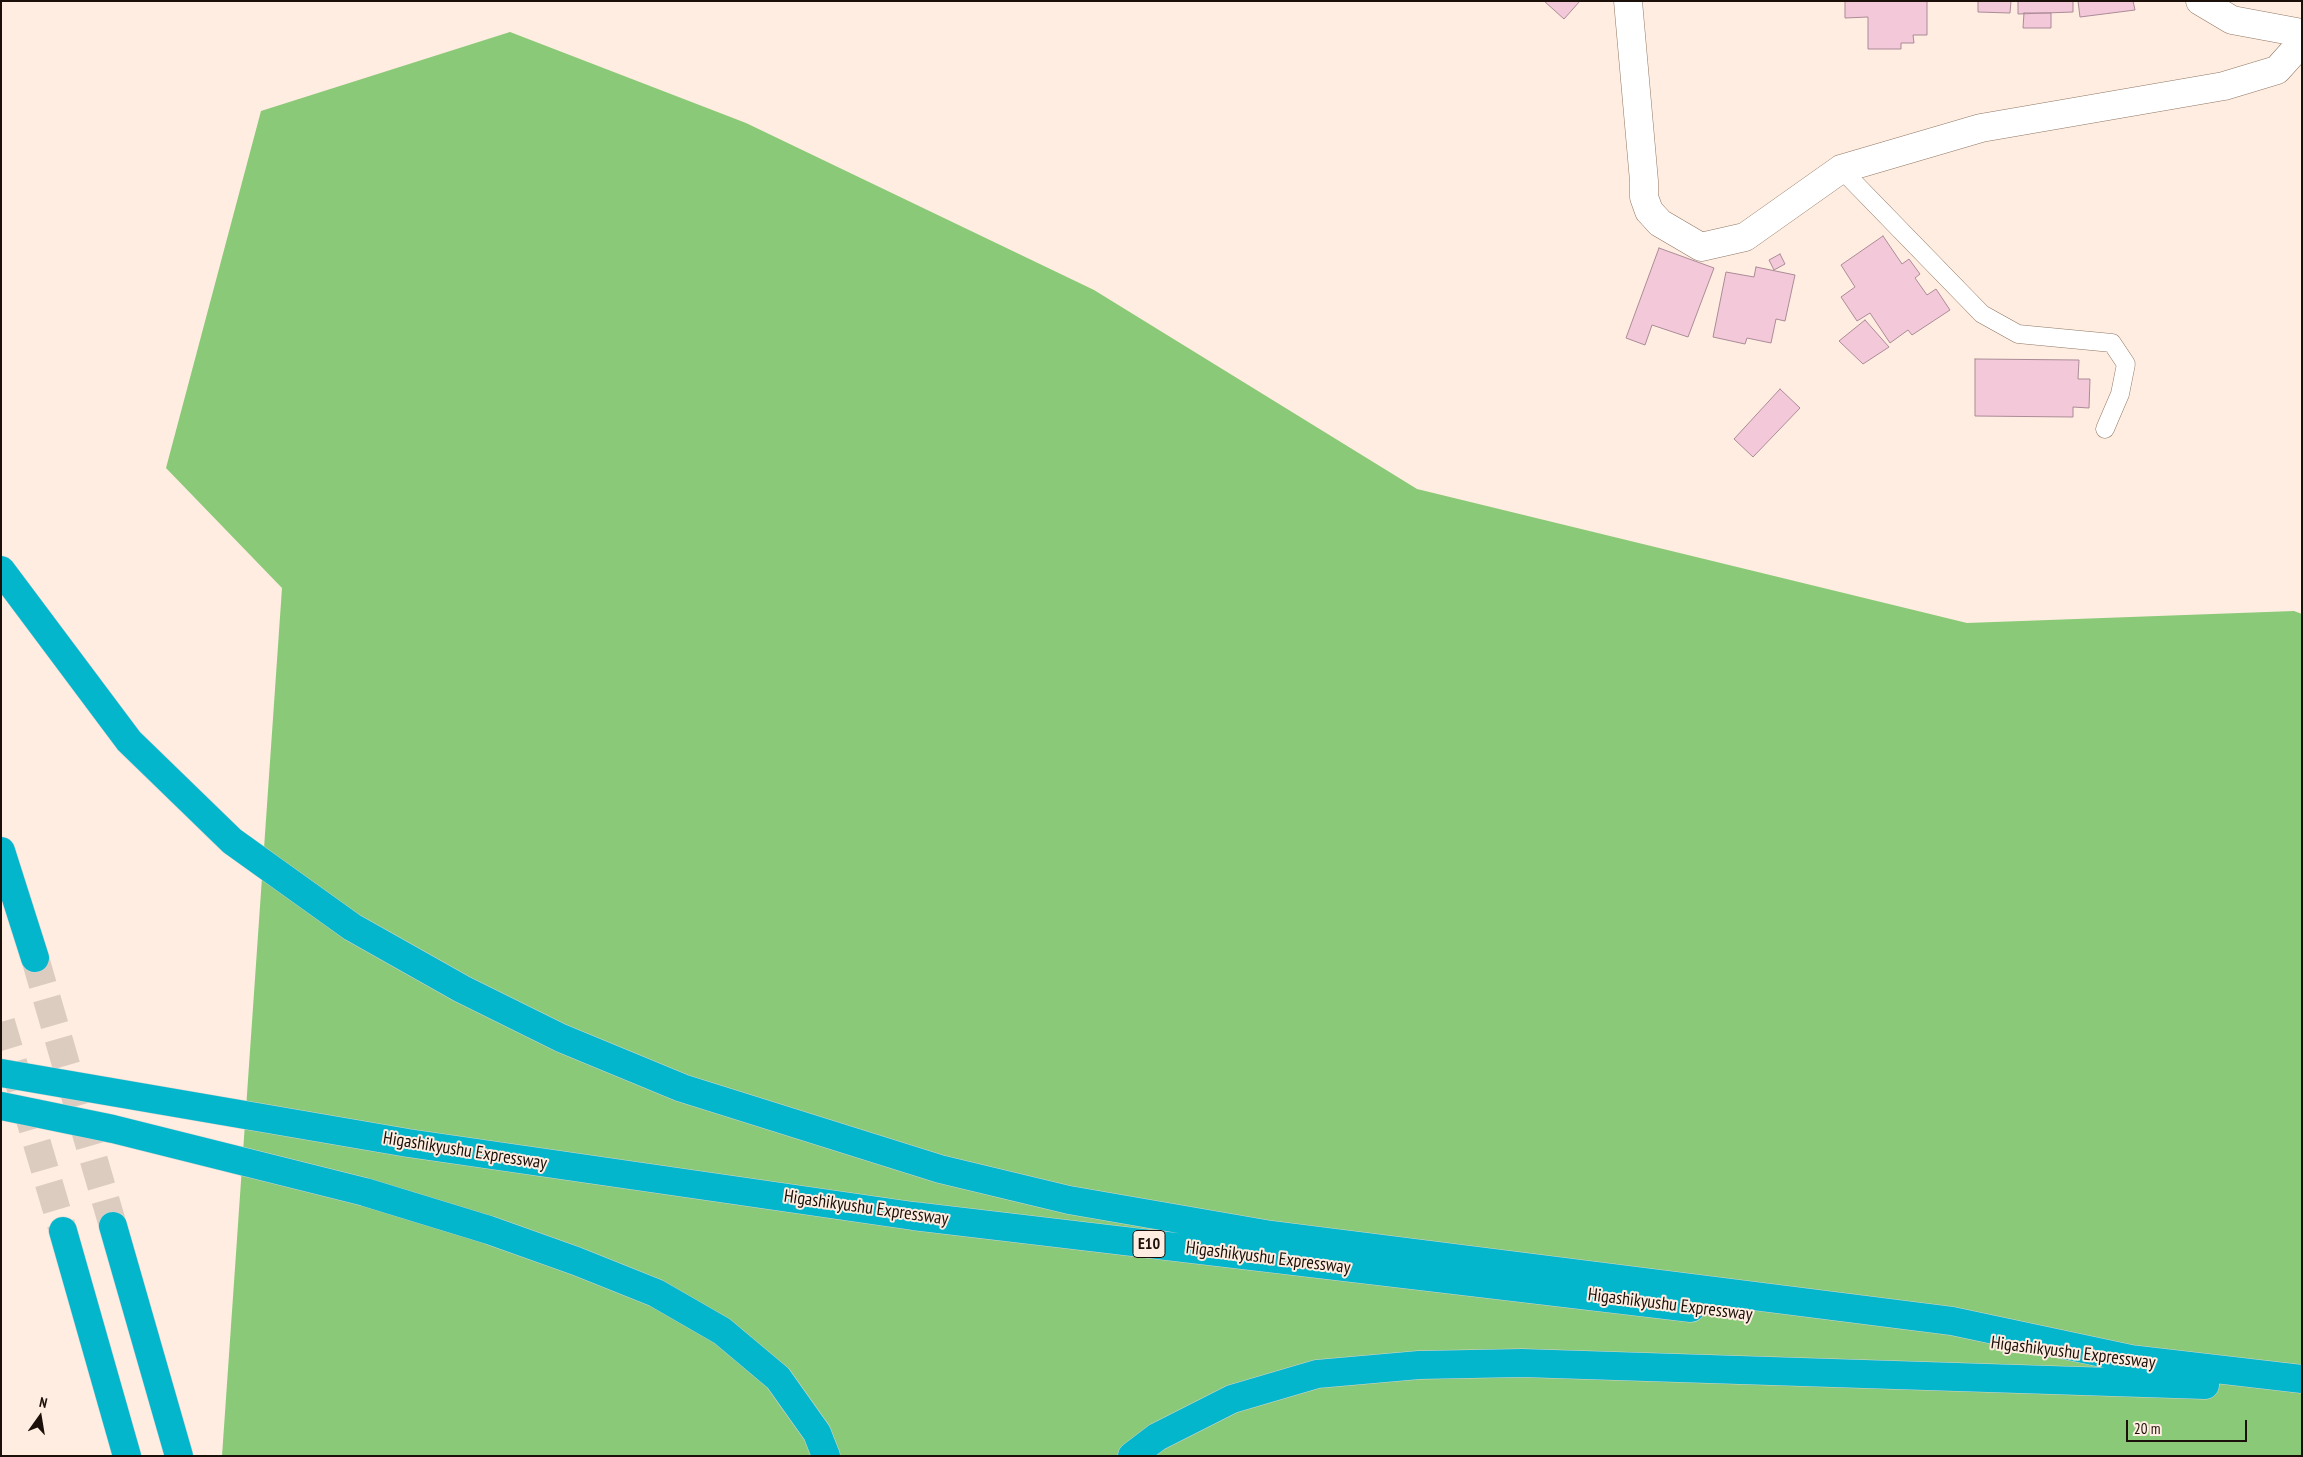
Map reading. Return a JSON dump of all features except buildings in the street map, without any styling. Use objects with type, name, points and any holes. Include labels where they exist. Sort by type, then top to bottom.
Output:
[{"type":"highway","points":[[1,570],[128,741],[232,841],[352,927],[462,989],[561,1038],[682,1088],[940,1169],[1069,1200],[1271,1236],[1952,1322],[2140,1360]]},
{"type":"highway","points":[[1,851],[35,958]]},
{"type":"highway","name":"Higashikyushu Expressway","points":[[1,1073],[408,1143],[913,1216],[2302,1379]]},
{"type":"highway","points":[[1,1106],[113,1129],[365,1192],[489,1230],[576,1261],[656,1293],[722,1331],[778,1378],[817,1433],[826,1456]]},
{"type":"highway","points":[[112,1226],[178,1456]]},
{"type":"highway","points":[[63,1231],[127,1456]]},
{"type":"highway","points":[[1132,1456],[1157,1437],[1232,1399],[1317,1374],[1419,1365],[1522,1363],[2302,1388]]},
{"type":"street","points":[[1628,1],[1644,197],[1649,211],[1660,223],[1701,247],[1745,237],[1841,169],[1981,128],[2224,86],[2277,70],[2302,42]]},
{"type":"street","points":[[2200,1],[2232,20],[2302,34]]},
{"type":"lane","points":[[1841,169],[1982,314],[2018,334],[2112,343],[2126,364],[2120,394],[2105,429]]},
{"type":"green space","points":[[510,32],[746,123],[1094,290],[1417,489],[1967,623],[2294,611],[2302,614],[2302,1456],[222,1456],[282,588],[166,468],[261,111]]},
{"type":"tunnel","points":[[35,958],[113,1226]]},
{"type":"tunnel","points":[[1,1022],[63,1231]]}]
